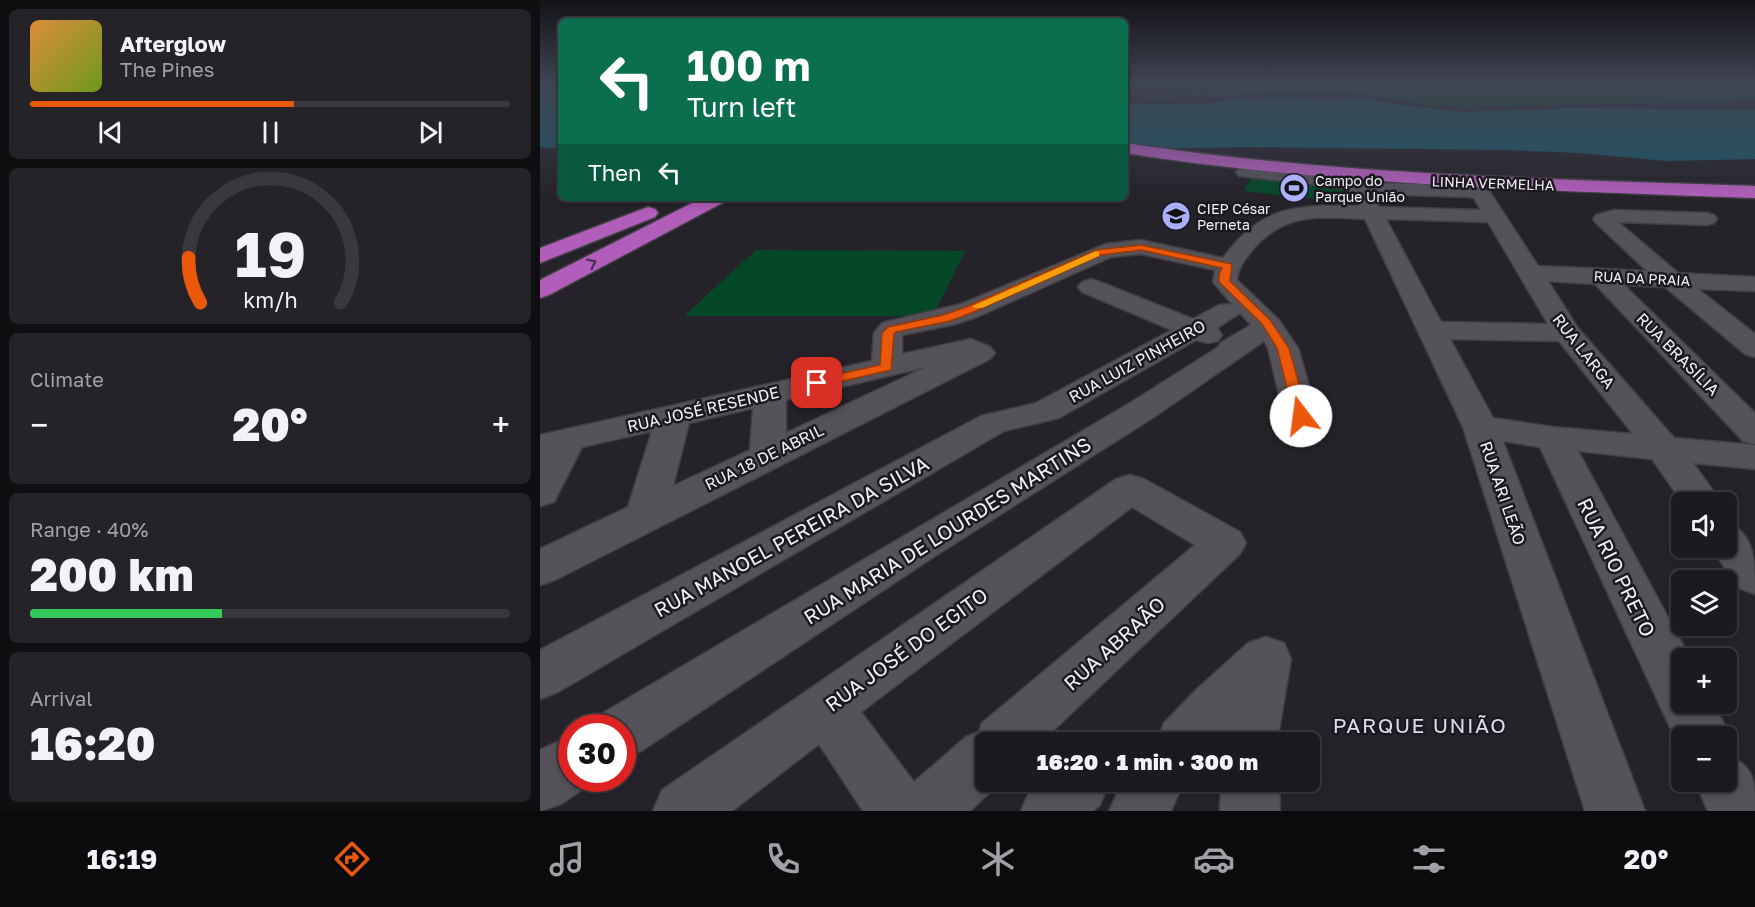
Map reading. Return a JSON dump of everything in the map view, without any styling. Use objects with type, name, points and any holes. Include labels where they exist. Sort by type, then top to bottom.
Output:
[{"type":"highway","name":"LINHA VERMELHA","points":[[1128,142],[1270,162],[1424,176]]},
{"type":"highway","name":"LINHA VERMELHA","points":[[1128,148],[1274,169],[1752,187]]},
{"type":"highway","points":[[540,290],[711,201]]},
{"type":"highway","points":[[540,249],[656,202]]},
{"type":"highway","points":[[540,256],[645,214],[661,210],[674,213],[628,244]]},
{"type":"street","points":[[1245,172],[1329,181],[1367,201]]},
{"type":"street","name":"RUA LARGA","points":[[1367,201],[1478,192],[1482,195],[1567,333],[1663,448],[1695,492]]},
{"type":"street","points":[[1301,416],[1283,348],[1269,326],[1225,282],[1224,274],[1228,266],[1254,234],[1284,216],[1367,201],[1446,213],[1494,216]]},
{"type":"street","name":"RUA ARI LEÃO","points":[[1367,201],[1480,427],[1615,811]]},
{"type":"street","points":[[1707,219],[1604,217],[1605,222],[1629,245],[1755,348]]},
{"type":"street","points":[[886,367],[888,333],[892,329],[946,318],[970,310],[1099,252],[1141,248],[1228,266]]},
{"type":"street","name":"RUA DA PRAIA","points":[[1529,273],[1755,284]]},
{"type":"street","name":"RUA BRASÍLIA","points":[[1600,276],[1755,433]]},
{"type":"street","points":[[1091,287],[1193,329]]},
{"type":"street","name":"RUA MARIA DE LOURDES MARTINS","points":[[636,723],[1230,353],[1230,329],[1269,326]]},
{"type":"street","name":"RUA LUIZ PINHEIRO","points":[[1047,411],[1193,329],[1230,329]]},
{"type":"street","points":[[1430,330],[1567,333]]},
{"type":"street","name":"RUA JOSÉ RESENDE","points":[[554,443],[970,348]]},
{"type":"street","name":"RUA 18 DE ABRIL","points":[[540,568],[980,353],[970,348]]},
{"type":"street","points":[[768,455],[770,394]]},
{"type":"street","points":[[1047,411],[1095,438]]},
{"type":"street","name":"RUA MANOEL PEREIRA DA SILVA","points":[[540,676],[993,423],[1047,411]]},
{"type":"street","points":[[645,516],[674,416]]},
{"type":"street","points":[[1480,427],[1553,438],[1755,457]]},
{"type":"street","name":"RUA RIO PRETO","points":[[1553,438],[1671,674]]},
{"type":"street","points":[[540,493],[554,443]]},
{"type":"street","name":"RUA ABRAÃO","points":[[1013,732],[1225,543],[1130,488]]},
{"type":"street","name":"RUA JOSÉ DO EGITO","points":[[683,811],[1130,488]]},
{"type":"street","points":[[1737,552],[1755,576]]},
{"type":"street","points":[[1193,732],[1216,706],[1266,659],[1252,732]]},
{"type":"street","points":[[826,708],[898,811]]},
{"type":"street","points":[[926,811],[975,768]]},
{"type":"street","points":[[540,783],[558,772]]},
{"type":"street","points":[[1139,811],[1149,792]]},
{"type":"street","points":[[1250,792],[1250,811]]},
{"type":"street","points":[[1729,792],[1739,811]]},
{"type":"green space","name":"Campo do Parque União","points":[[1252,177],[1345,186],[1340,201],[1243,191]]},
{"type":"green space","points":[[756,250],[965,251],[933,316],[684,316]]},
{"type":"water","points":[[540,122],[558,122],[558,149],[540,147]]},
{"type":"water","points":[[1128,122],[1755,122],[1755,159],[1666,161],[1581,153],[1507,150],[1255,147],[1128,149]]},
{"type":"slow traffic","points":[[978,306],[1096,254]]},
{"type":"place","name":"Campo do Parque União","points":[[1294,188]]},
{"type":"place","name":"CIEP César Perneta","points":[[1176,216]]},
{"type":"district","name":"PARQUE UNIÃO","points":[[1420,725]]},
{"type":"route","points":[[817,383],[886,367],[888,333],[892,329],[946,318],[970,310],[1099,252],[1141,248],[1228,266],[1224,274],[1225,282],[1266,322],[1283,348],[1301,416]]}]
